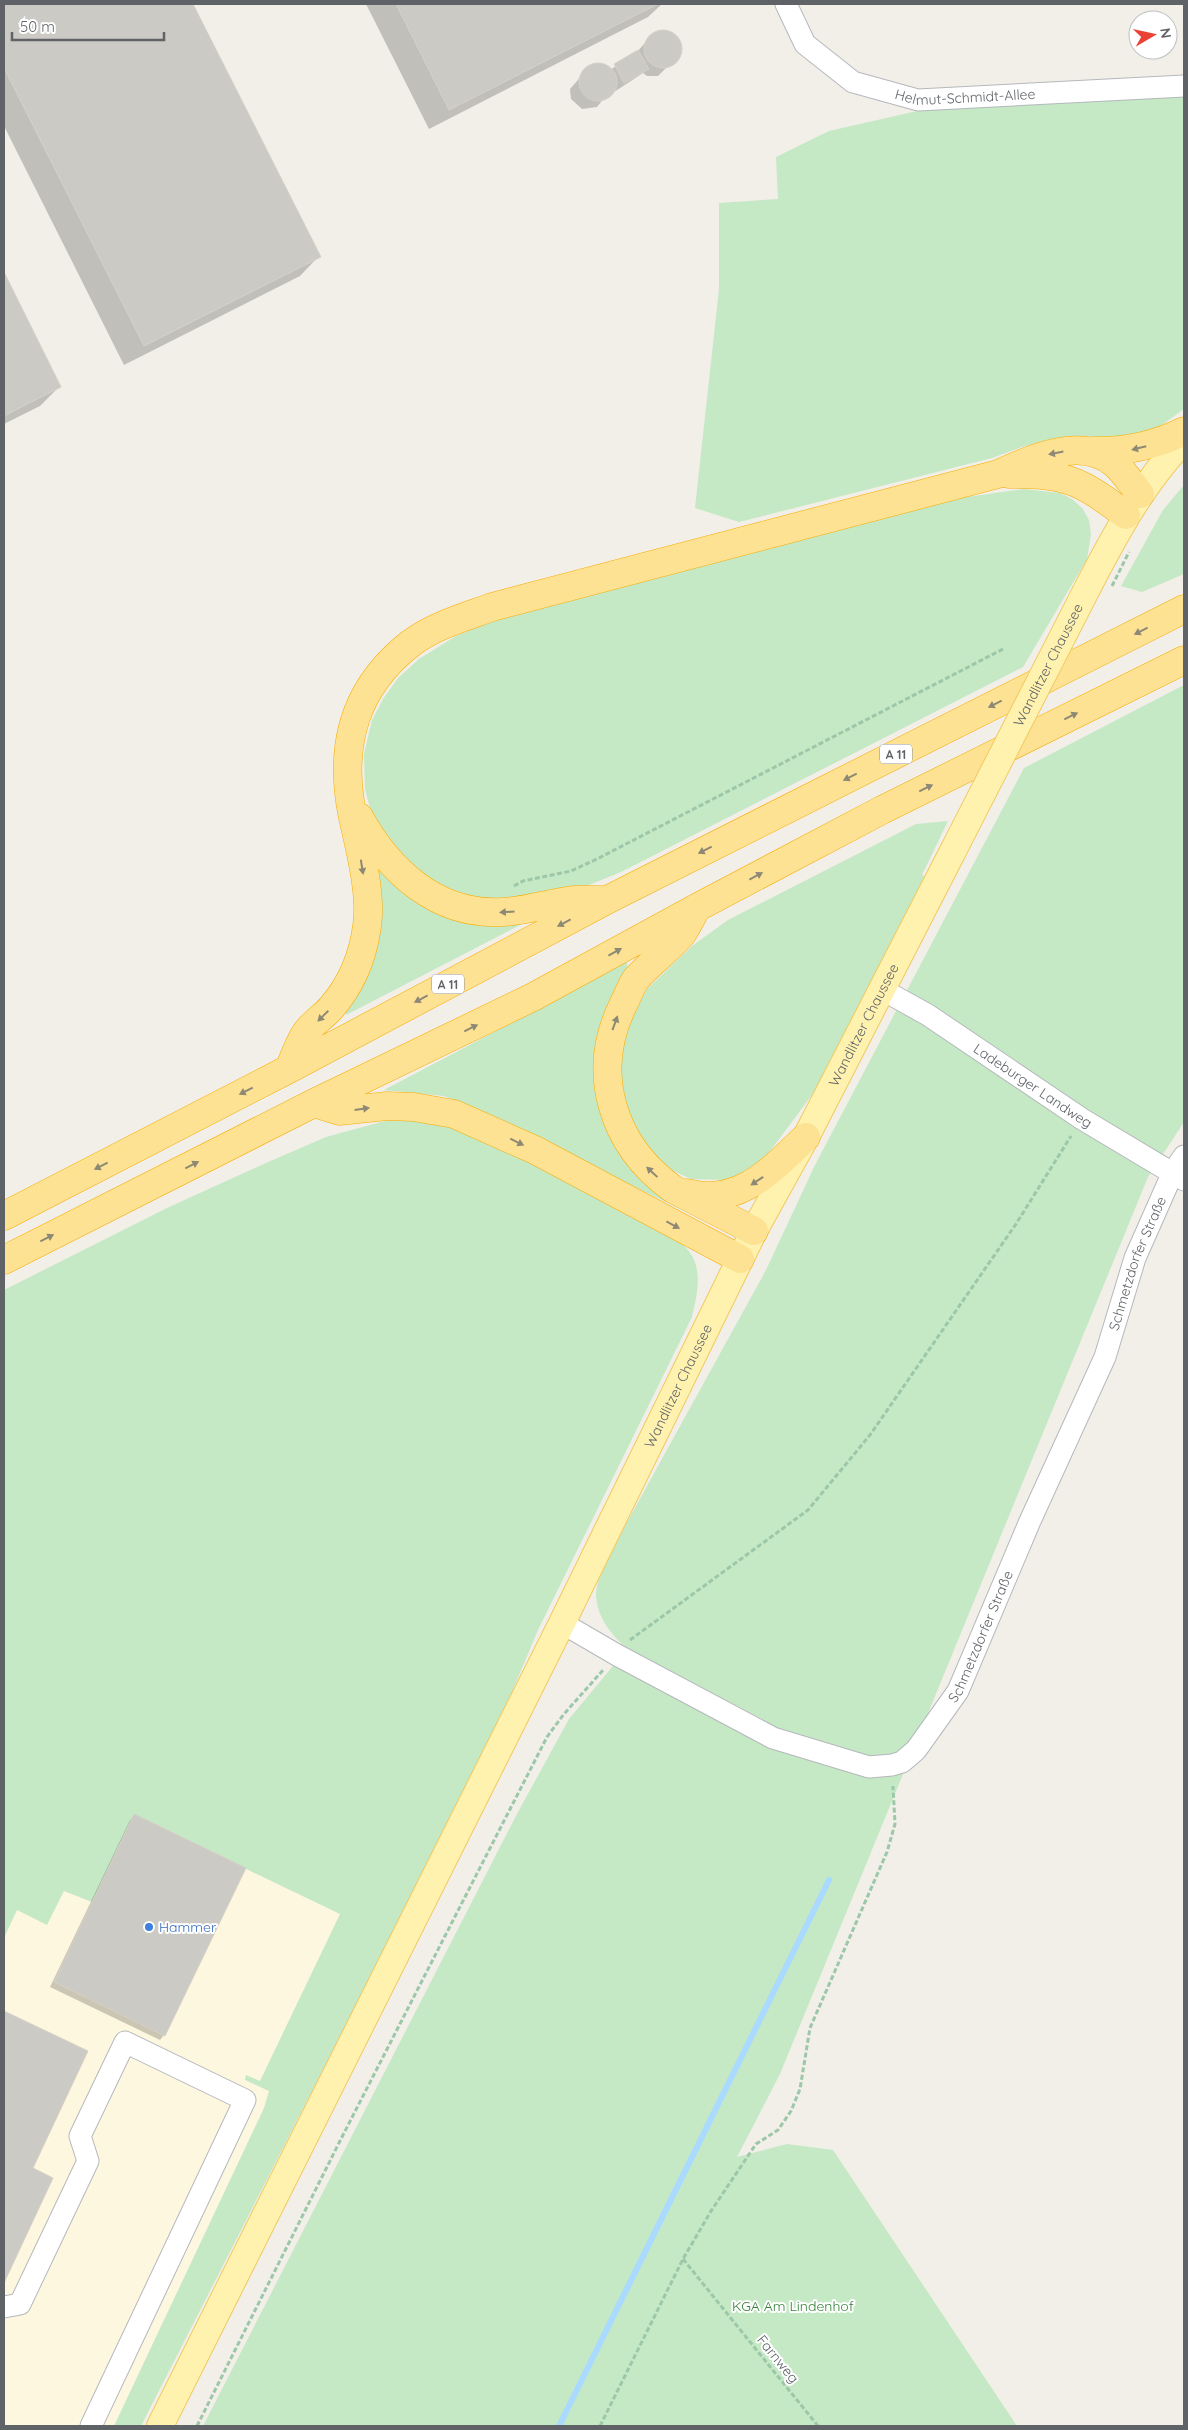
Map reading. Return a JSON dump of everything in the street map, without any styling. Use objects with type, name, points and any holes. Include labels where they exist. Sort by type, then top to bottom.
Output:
[{"type":"highway","points":[[289,1069],[305,1033],[331,1008],[349,985],[363,951],[368,923],[366,895],[350,802],[347,755],[355,719],[369,687],[388,664],[411,643],[451,622],[492,607],[998,474],[1035,458],[1062,452],[1132,450],[1161,442],[1184,431]]},
{"type":"highway","points":[[1082,451],[1104,457],[1115,464],[1133,504]]},
{"type":"highway","points":[[998,474],[1038,474],[1061,477],[1078,482],[1098,493],[1133,504]]},
{"type":"highway","name":"A 11","points":[[4,1216],[289,1069],[608,900],[1184,609]]},
{"type":"highway","points":[[4,1260],[314,1103],[533,998],[698,907],[891,806],[1184,660]]},
{"type":"highway","points":[[350,802],[374,843],[394,867],[421,890],[446,903],[482,911],[501,912],[534,909],[567,901],[608,900]]},
{"type":"highway","points":[[698,907],[683,933],[635,980],[613,1024],[606,1065],[610,1102],[625,1138],[643,1164],[673,1189],[754,1231]]},
{"type":"highway","points":[[314,1103],[339,1111],[387,1106],[414,1107],[454,1114],[535,1150],[740,1259]]},
{"type":"highway","points":[[673,1189],[691,1194],[706,1195],[727,1194],[746,1188],[762,1179],[806,1137]]},
{"type":"main road","name":"Wandlitzer Chaussee","points":[[165,2416],[562,1623],[754,1231],[883,990],[1088,586],[1133,504],[1184,440]]},
{"type":"street","name":"Helmut-Schmidt-Allee","points":[[786,4],[805,44],[846,77],[853,82],[903,97],[918,100],[1184,86]]},
{"type":"street","name":"Ladeburger Landweg","points":[[883,990],[928,1015],[1082,1119],[1181,1169]]},
{"type":"street","name":"Schmetzdorfer Straße","points":[[562,1623],[617,1655],[773,1738],[870,1767],[902,1762],[916,1750],[958,1691],[1030,1521],[1105,1357],[1135,1258],[1181,1169]]},
{"type":"street","points":[[4,2307],[20,2304],[88,2161],[80,2136],[124,2042],[245,2100],[91,2426]]},
{"type":"path","points":[[482,911],[489,899],[497,894],[523,882],[571,871],[597,859],[1005,648]]},
{"type":"path","points":[[197,2426],[343,2135],[547,1737],[564,1714],[628,1642],[808,1510],[870,1435],[1016,1224],[1082,1119]]},
{"type":"path","points":[[600,2426],[683,2259],[711,2211],[756,2144],[778,2130],[791,2111],[800,2089],[810,2028],[887,1852],[895,1824],[892,1765]]},
{"type":"path","name":"Farnweg","points":[[683,2259],[818,2426]]},
{"type":"shaded area","points":[[127,1761],[380,1889],[120,2426],[4,2426],[4,1856]]},
{"type":"green space","points":[[1184,96],[1184,409],[1153,430],[1142,435],[1127,438],[1069,436],[1046,440],[992,458],[739,522],[695,508],[719,289],[719,203],[778,199],[776,157],[829,131],[917,111]]},
{"type":"green space","points":[[1184,485],[1184,574],[1142,592],[1121,586],[1163,510]]},
{"type":"green space","points":[[1024,489],[1060,493],[1072,499],[1082,508],[1089,520],[1091,534],[1087,559],[1023,667],[621,872],[574,891],[501,904],[450,893],[403,862],[372,816],[365,789],[364,754],[372,720],[383,699],[398,678],[419,659],[456,636],[498,619],[953,499]]},
{"type":"green space","name":"KGA Am Lindenhof","points":[[1184,685],[1184,1122],[1148,1177],[780,2074],[737,2157],[787,2144],[833,2150],[1017,2426],[203,2426],[518,1812],[569,1719],[627,1649],[606,1625],[599,1611],[596,1595],[604,1564],[766,1270],[815,1165],[1024,768]]},
{"type":"green space","points":[[948,821],[922,875],[926,877],[826,1076],[765,1158],[740,1175],[723,1180],[691,1179],[669,1169],[654,1155],[631,1118],[624,1096],[620,1066],[626,1028],[647,989],[692,946],[728,920],[916,824]]},
{"type":"green space","points":[[372,860],[498,922],[522,924],[346,1015],[343,1007]]},
{"type":"green space","points":[[627,962],[628,973],[605,1016],[634,1168],[680,1209],[444,1096],[384,1090]]},
{"type":"green space","points":[[396,1118],[449,1122],[522,1154],[672,1237],[687,1249],[696,1265],[698,1282],[694,1309],[692,1317],[538,1630],[494,1735],[141,2426],[114,2426],[264,2108],[269,2091],[245,2080],[246,2075],[260,2081],[340,1914],[134,1815],[92,1902],[64,1891],[47,1925],[17,1910],[4,1938],[4,1290],[169,1207],[266,1163],[326,1137]]},
{"type":"building","points":[[4,4],[193,4],[321,257],[144,346],[4,68]]},
{"type":"building","points":[[396,4],[658,4],[449,110]]},
{"type":"building","points":[[663,30],[676,36],[682,49],[676,62],[663,68],[650,62],[644,49],[650,36]]},
{"type":"building","points":[[638,50],[649,69],[624,83],[614,64]]},
{"type":"building","points":[[598,63],[611,69],[617,82],[611,95],[598,101],[585,95],[579,82],[585,69]]},
{"type":"building","points":[[4,272],[61,387],[4,416]]},
{"type":"building","name":"Hammer","points":[[134,1814],[246,1868],[165,2036],[54,1982]]},
{"type":"building","points":[[4,2011],[88,2051],[33,2168],[53,2178],[4,2283]]},
{"type":"waterway","points":[[559,2426],[829,1880]]},
{"type":"place","name":"Hammer","points":[[149,1927]]}]
